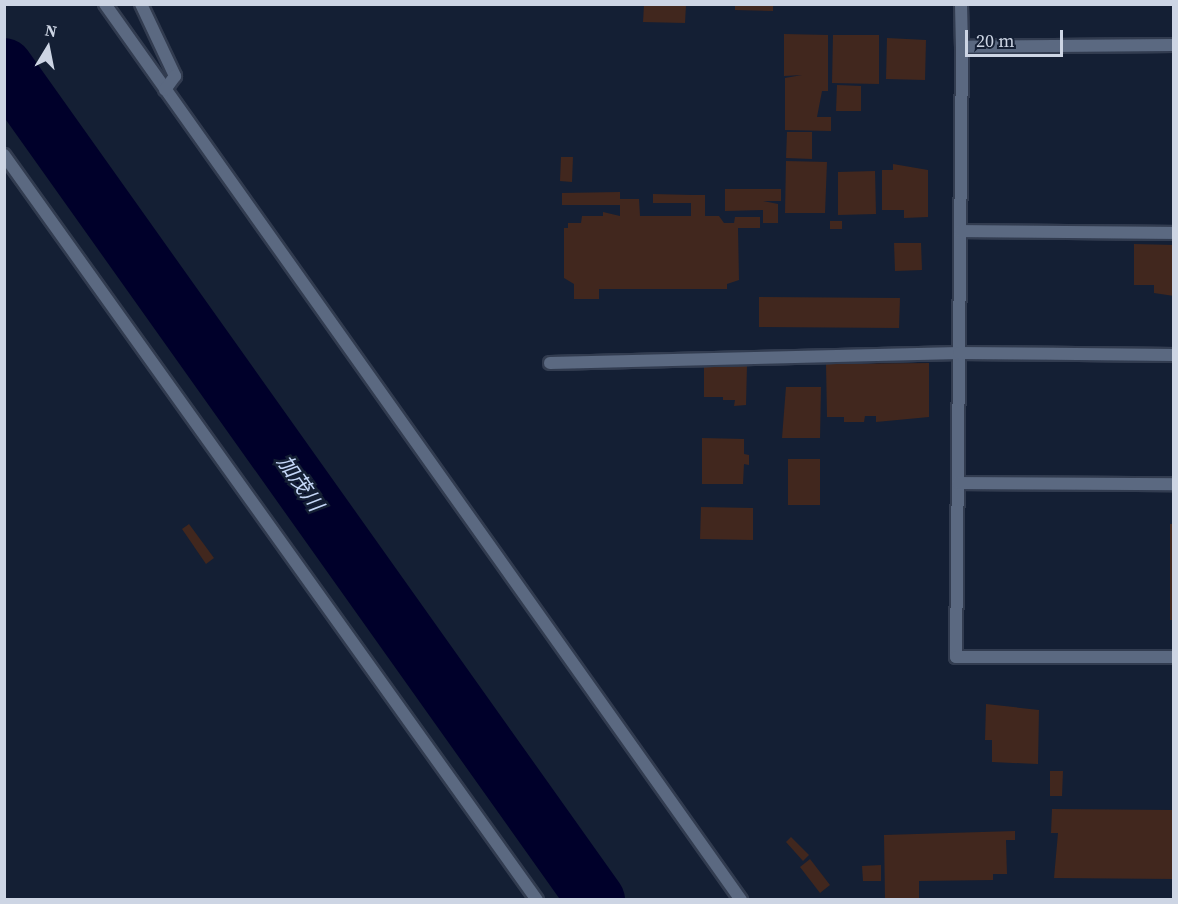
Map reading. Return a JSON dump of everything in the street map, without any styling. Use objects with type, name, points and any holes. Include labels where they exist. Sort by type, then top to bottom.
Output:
[{"type":"street","points":[[105,4],[741,900]]},
{"type":"street","points":[[141,4],[175,76],[165,90]]},
{"type":"street","points":[[961,4],[956,657],[1173,657]]},
{"type":"street","points":[[962,47],[1173,45]]},
{"type":"street","points":[[4,155],[537,900]]},
{"type":"street","points":[[960,231],[1173,233]]},
{"type":"street","points":[[550,363],[959,353],[1173,355]]},
{"type":"street","points":[[958,483],[1173,484]]},
{"type":"building","points":[[735,4],[773,4],[773,11],[735,10]]},
{"type":"building","points":[[644,5],[686,5],[685,23],[643,22]]},
{"type":"building","points":[[784,34],[828,35],[828,91],[822,91],[817,117],[831,117],[831,131],[785,130],[785,78],[802,75],[784,76]]},
{"type":"building","points":[[833,35],[879,35],[879,84],[832,83]]},
{"type":"building","points":[[887,38],[926,40],[925,80],[886,79]]},
{"type":"building","points":[[837,85],[861,86],[861,111],[836,111]]},
{"type":"building","points":[[787,132],[812,132],[812,159],[786,158]]},
{"type":"building","points":[[561,157],[573,157],[572,182],[560,181]]},
{"type":"building","points":[[786,161],[827,162],[825,213],[785,213]]},
{"type":"building","points":[[893,164],[928,170],[928,217],[904,218],[904,210],[882,210],[882,170],[893,170]]},
{"type":"building","points":[[875,171],[876,214],[838,215],[838,172]]},
{"type":"building","points":[[725,189],[781,189],[781,201],[763,201],[778,204],[778,223],[763,223],[763,210],[725,211]]},
{"type":"building","points":[[620,192],[620,199],[639,199],[640,216],[691,216],[691,203],[653,203],[653,194],[705,195],[705,216],[719,216],[724,223],[734,223],[735,217],[760,217],[760,228],[738,228],[739,280],[727,284],[727,289],[599,289],[599,299],[574,299],[574,284],[564,278],[564,228],[568,228],[568,223],[581,223],[582,216],[603,216],[603,212],[620,216],[620,205],[562,205],[562,193]]},
{"type":"building","points":[[830,221],[842,221],[842,229],[830,229]]},
{"type":"building","points":[[894,243],[921,243],[922,270],[895,271]]},
{"type":"building","points":[[1134,244],[1174,245],[1174,296],[1154,293],[1154,285],[1134,285]]},
{"type":"building","points":[[759,297],[900,298],[899,328],[759,327]]},
{"type":"building","points":[[929,363],[929,417],[876,422],[876,416],[865,416],[864,422],[844,422],[844,417],[827,417],[826,364]]},
{"type":"building","points":[[704,365],[747,365],[746,405],[734,406],[735,400],[723,400],[723,397],[704,397]]},
{"type":"building","points":[[786,387],[821,387],[820,438],[782,438]]},
{"type":"building","points":[[702,438],[744,439],[744,454],[749,455],[749,465],[744,464],[743,484],[702,484]]},
{"type":"building","points":[[788,459],[820,459],[820,505],[788,505]]},
{"type":"building","points":[[701,507],[753,508],[753,540],[700,539]]},
{"type":"building","points":[[189,524],[214,558],[206,564],[182,529]]},
{"type":"building","points":[[1170,524],[1174,524],[1174,620],[1170,620]]},
{"type":"building","points":[[986,704],[1039,710],[1038,764],[992,762],[992,740],[985,740]]},
{"type":"building","points":[[1050,771],[1063,771],[1062,796],[1050,796]]},
{"type":"building","points":[[1052,809],[1174,810],[1174,879],[1054,878],[1058,833],[1051,833]]},
{"type":"building","points":[[1015,831],[1015,840],[1006,840],[1007,874],[993,874],[993,880],[919,881],[919,900],[885,900],[884,835]]},
{"type":"building","points":[[791,837],[809,855],[803,861],[786,842]]},
{"type":"building","points":[[810,859],[830,885],[820,893],[800,867]]},
{"type":"building","points":[[881,865],[881,881],[863,881],[862,866]]},
{"type":"waterway","name":"加茂川","points":[[4,67],[596,900]]}]
